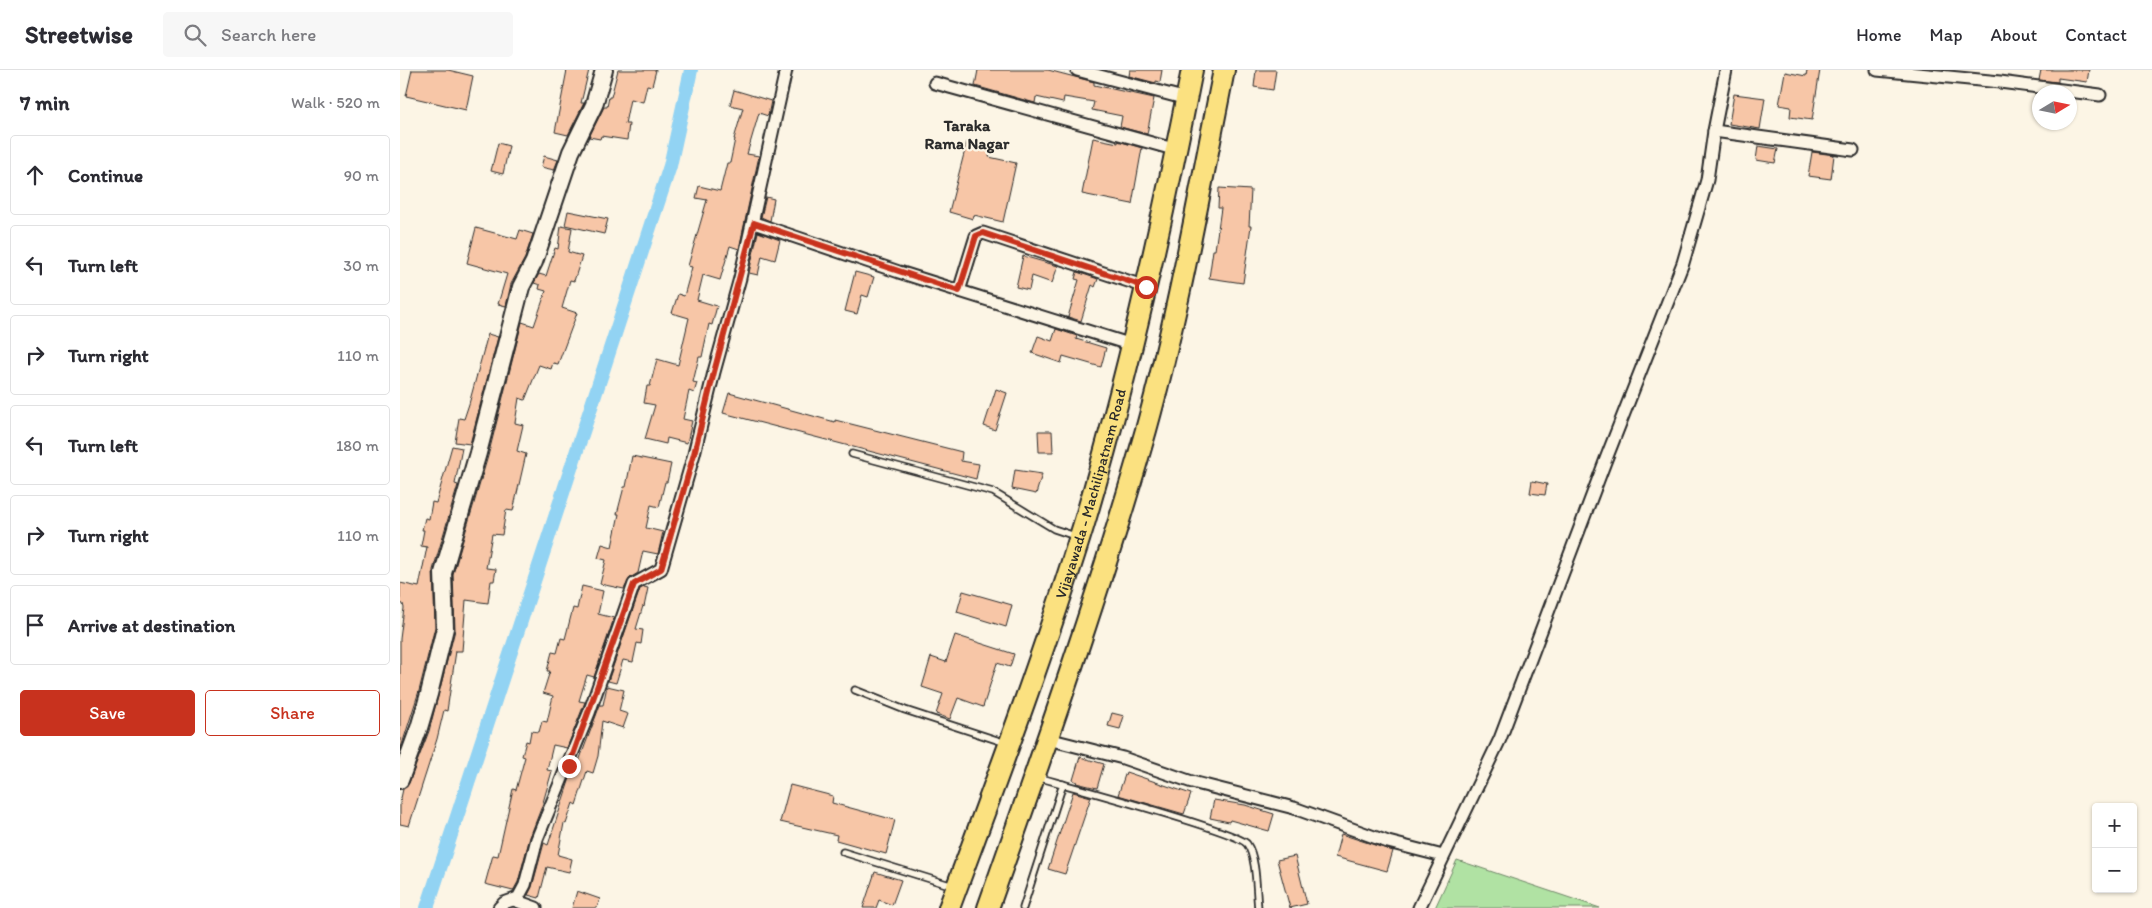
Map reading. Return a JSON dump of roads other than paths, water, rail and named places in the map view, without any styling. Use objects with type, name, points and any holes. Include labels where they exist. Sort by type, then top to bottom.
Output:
[{"type":"highway","name":"Vijayawada - Machilipatnam Road","points":[[949,908],[1010,745],[1079,537],[1132,345],[1177,150],[1192,70]]},
{"type":"highway","points":[[988,908],[1048,740],[1146,430],[1184,277],[1224,70]]},
{"type":"street","points":[[400,780],[429,694],[445,628],[443,573],[478,453],[521,287],[534,262],[572,152],[594,104],[604,70]]},
{"type":"street","points":[[499,908],[504,903],[518,898],[525,885],[537,839],[589,713],[634,584],[661,569],[694,454],[754,223],[786,70]]},
{"type":"street","points":[[1077,70],[1187,98]]},
{"type":"street","points":[[1419,908],[1500,739],[1602,468],[1683,263],[1708,180],[1714,131],[1726,70]]},
{"type":"street","points":[[1877,70],[2000,82],[2100,95]]},
{"type":"street","points":[[2000,82],[2002,70]]},
{"type":"street","points":[[935,83],[1177,150]]},
{"type":"street","points":[[1714,131],[1853,150]]},
{"type":"street","points":[[754,223],[959,291],[1132,345]]},
{"type":"street","points":[[959,291],[976,236],[983,233],[1146,287]]},
{"type":"street","points":[[1048,740],[1123,758],[1192,782],[1294,808],[1388,842],[1443,856]]},
{"type":"street","points":[[514,900],[536,908]]},
{"type":"lane","points":[[852,454],[993,492],[1054,529],[1079,537]]},
{"type":"lane","points":[[855,690],[905,710],[1010,745]]},
{"type":"lane","points":[[1035,776],[1243,840],[1252,854],[1258,908]]},
{"type":"lane","points":[[1022,908],[1064,784]]},
{"type":"lane","points":[[843,852],[957,887]]},
{"type":"waterway","points":[[427,908],[670,166],[691,70]]},
{"type":"district","name":"Taraka Rama Nagar","points":[[967,134]]}]
